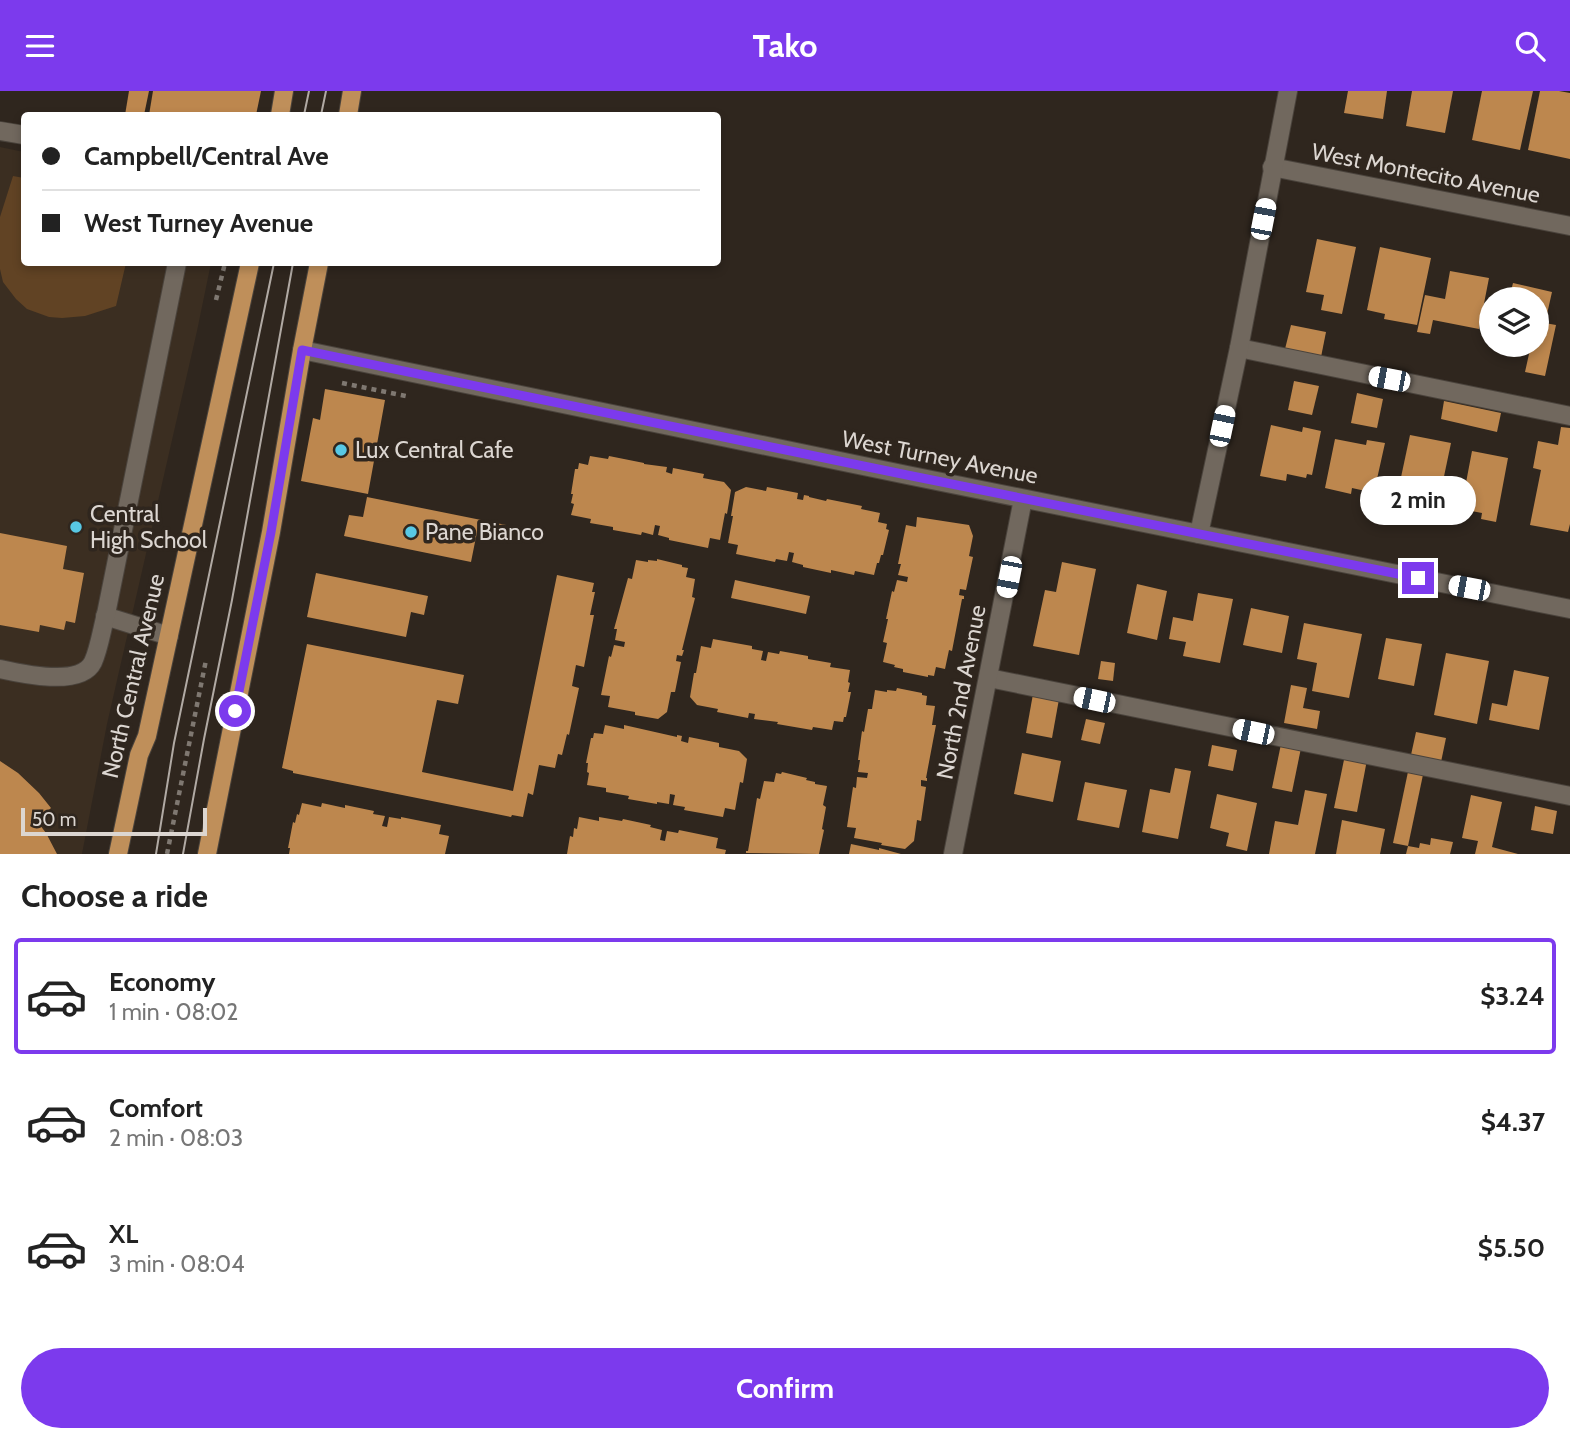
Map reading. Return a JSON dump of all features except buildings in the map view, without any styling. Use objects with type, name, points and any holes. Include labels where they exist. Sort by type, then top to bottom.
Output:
[{"type":"main road","points":[[280,112],[284,91]]},
{"type":"main road","points":[[348,112],[352,91]]},
{"type":"main road","name":"North Central Avenue","points":[[118,854],[139,755],[147,736],[249,266]]},
{"type":"main road","points":[[206,854],[271,532],[318,266]]},
{"type":"street","points":[[1199,534],[1239,348],[1288,91]]},
{"type":"street","points":[[0,131],[21,134]]},
{"type":"street","name":"West Montecito Avenue","points":[[1272,167],[1570,226]]},
{"type":"street","points":[[0,669],[49,676],[70,675],[86,671],[93,662],[105,617],[176,266]]},
{"type":"street","points":[[1239,348],[1570,416]]},
{"type":"street","name":"West Turney Avenue","points":[[302,350],[1570,609]]},
{"type":"street","name":"North 2nd Avenue","points":[[953,854],[1023,499]]},
{"type":"street","points":[[105,617],[169,636]]},
{"type":"street","points":[[989,678],[1570,796]]},
{"type":"path","points":[[216,300],[224,266]]},
{"type":"path","points":[[167,854],[206,660]]},
{"type":"shaded area","name":"Central High School","points":[[0,147],[21,151],[21,266],[210,266],[107,724],[82,854],[0,854]]},
{"type":"shaded area","points":[[13,176],[21,177],[21,266],[125,266],[116,306],[85,316],[62,318],[49,317],[27,309],[3,282],[0,269],[0,217]]},
{"type":"tram line","points":[[305,112],[309,91]]},
{"type":"tram line","points":[[322,112],[326,91]]},
{"type":"tram line","points":[[156,854],[174,743],[273,266]]},
{"type":"tram line","points":[[183,854],[292,266]]},
{"type":"place","name":"Lux Central Cafe","points":[[341,450]]},
{"type":"place","name":"Central High School","points":[[76,527]]},
{"type":"place","name":"Pane Bianco","points":[[411,532]]},
{"type":"route","points":[[235,711],[271,532],[302,350],[1418,578]]}]
